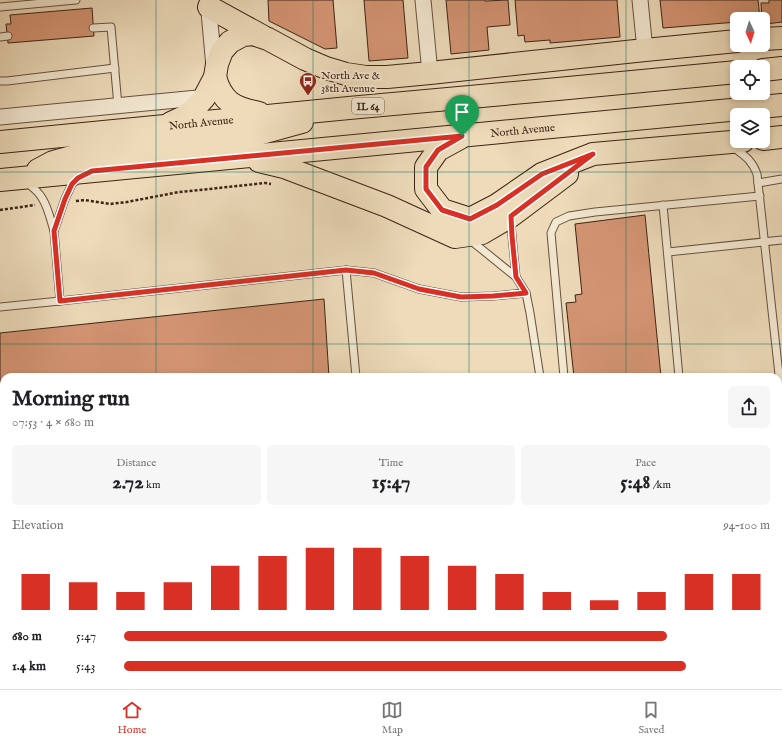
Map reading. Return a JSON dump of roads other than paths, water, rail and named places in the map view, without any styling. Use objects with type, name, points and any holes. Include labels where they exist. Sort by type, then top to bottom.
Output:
[{"type":"main road","points":[[209,4],[268,40],[304,59],[346,74],[366,77],[430,73],[645,50],[730,43]]},
{"type":"main road","points":[[166,125],[184,117],[214,90],[217,64],[222,51],[230,42],[243,35],[253,34],[268,40]]},
{"type":"main road","points":[[770,39],[782,38]]},
{"type":"main road","points":[[770,69],[782,68]]},
{"type":"main road","name":"North Avenue","points":[[0,142],[270,115],[730,73]]},
{"type":"main road","points":[[214,90],[233,105],[250,111],[270,115]]},
{"type":"main road","name":"North Avenue","points":[[0,180],[782,105]]},
{"type":"main road","points":[[22,178],[54,162],[82,154],[247,137],[349,108]]},
{"type":"main road","points":[[462,136],[438,150],[426,167],[426,189],[442,210],[470,219],[497,205],[542,174],[593,154],[730,142]]},
{"type":"main road","points":[[770,138],[782,137]]},
{"type":"main road","points":[[238,157],[284,166],[387,206],[455,237],[482,233],[511,216],[593,154]]},
{"type":"street","points":[[423,0],[430,73]]},
{"type":"street","points":[[640,0],[645,50]]},
{"type":"street","points":[[0,117],[118,106],[214,90],[209,4]]},
{"type":"lane","points":[[0,7],[76,0]]},
{"type":"lane","points":[[93,28],[111,27],[118,106]]},
{"type":"lane","points":[[0,82],[115,68]]},
{"type":"lane","points":[[740,148],[754,165],[757,174],[779,373]]},
{"type":"lane","points":[[54,231],[72,184],[78,178],[92,171]]},
{"type":"lane","points":[[22,178],[35,189],[42,198],[51,219],[54,231],[60,301]]},
{"type":"lane","points":[[758,183],[782,179]]},
{"type":"lane","points":[[564,373],[551,233],[556,222],[569,216],[589,213],[760,196]]},
{"type":"lane","points":[[663,205],[679,373]]},
{"type":"lane","points":[[511,216],[516,277]]},
{"type":"lane","points":[[464,236],[516,277],[526,293],[539,373]]},
{"type":"lane","points":[[668,252],[782,240]]},
{"type":"lane","points":[[0,307],[346,270],[374,273],[419,289],[461,297],[526,293]]},
{"type":"lane","points":[[346,270],[356,373]]},
{"type":"place","name":"North Ave & 38th Avenue","points":[[308,96]]}]
